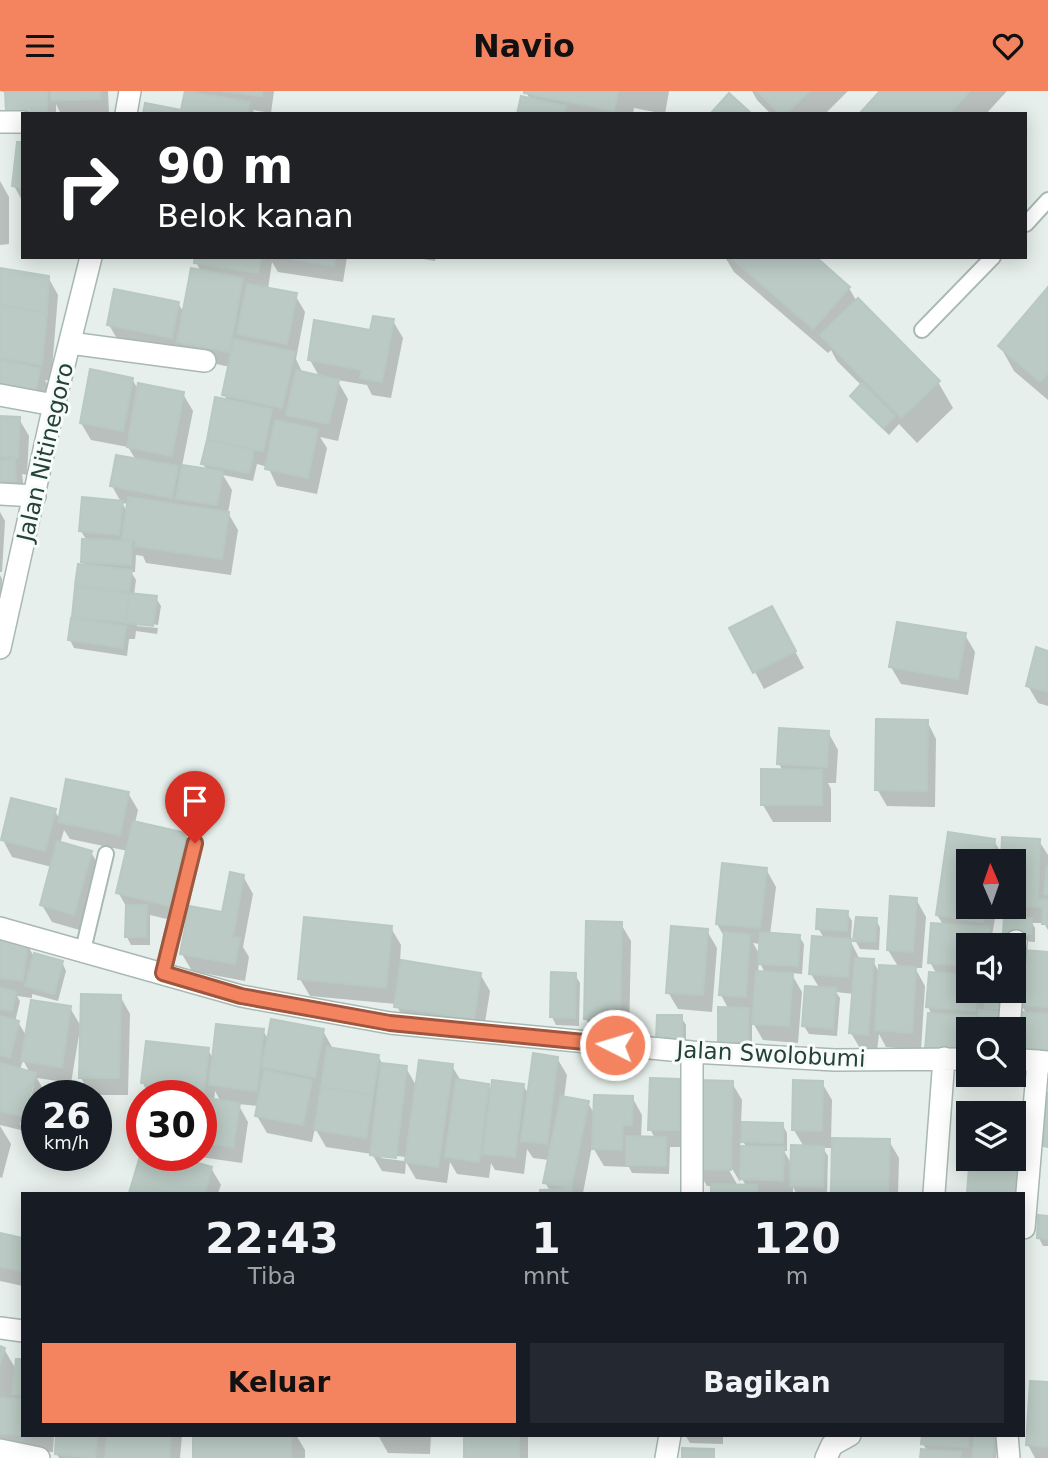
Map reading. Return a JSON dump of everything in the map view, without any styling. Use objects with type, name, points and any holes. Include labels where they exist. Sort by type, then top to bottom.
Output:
[{"type":"street","points":[[126,112],[130,91]]},
{"type":"street","points":[[0,122],[21,122]]},
{"type":"street","name":"Jalan Nitinegoro","points":[[0,648],[54,405],[91,259]]},
{"type":"street","points":[[70,343],[205,361]]},
{"type":"street","points":[[0,395],[54,405]]},
{"type":"street","points":[[0,494],[35,496]]},
{"type":"street","name":"Jalan Swolobumi","points":[[0,928],[241,996],[390,1023],[692,1052],[835,1060],[956,1058]]},
{"type":"street","points":[[692,1052],[692,1192]]},
{"type":"street","points":[[934,1192],[944,1058]]},
{"type":"street","points":[[1025,1219],[1043,1061]]},
{"type":"street","points":[[0,1328],[21,1331]]},
{"type":"street","points":[[666,1458],[670,1437]]},
{"type":"street","points":[[826,1458],[832,1445],[846,1437]]},
{"type":"street","points":[[1007,1437],[1009,1458]]},
{"type":"street","points":[[0,1450],[39,1458]]},
{"type":"lane","points":[[1027,222],[1048,200]]},
{"type":"lane","points":[[922,330],[991,259]]},
{"type":"lane","points":[[163,973],[195,843]]},
{"type":"lane","points":[[83,950],[106,855]]},
{"type":"building","points":[[5,91],[47,91],[47,112],[6,113]]},
{"type":"building","points":[[51,91],[100,91],[100,99],[51,101]]},
{"type":"building","points":[[185,91],[250,102],[248,112],[143,112],[145,103],[181,110]]},
{"type":"building","points":[[222,91],[262,91],[262,96]]},
{"type":"building","points":[[524,91],[618,91],[614,111]]},
{"type":"building","points":[[757,91],[809,91],[788,112],[778,112]]},
{"type":"building","points":[[880,91],[970,91],[951,112],[861,112]]},
{"type":"building","points":[[729,93],[750,112],[712,112]]},
{"type":"building","points":[[521,96],[566,106],[564,112],[517,112]]},
{"type":"building","points":[[17,142],[21,142],[21,188],[12,186]]},
{"type":"building","points":[[195,259],[261,259],[258,273],[194,263]]},
{"type":"building","points":[[293,259],[335,259],[334,266]]},
{"type":"building","points":[[732,259],[818,259],[850,287],[813,329]]},
{"type":"building","points":[[0,268],[49,276],[47,313],[0,305]]},
{"type":"building","points":[[191,268],[243,278],[229,352],[177,342]]},
{"type":"building","points":[[247,284],[297,293],[287,344],[237,334]]},
{"type":"building","points":[[1048,287],[1048,373],[1040,382],[998,346]]},
{"type":"building","points":[[114,289],[179,302],[172,338],[107,325]]},
{"type":"building","points":[[858,298],[940,381],[901,418],[820,335]]},
{"type":"building","points":[[0,305],[47,313],[42,365],[0,358]]},
{"type":"building","points":[[373,316],[394,319],[382,382],[360,378],[362,370],[308,360],[314,320],[370,330]]},
{"type":"building","points":[[234,339],[295,352],[282,408],[222,395]]},
{"type":"building","points":[[0,360],[40,368],[35,395],[0,388]]},
{"type":"building","points":[[90,369],[133,378],[123,431],[80,423]]},
{"type":"building","points":[[296,370],[339,380],[329,424],[286,415]]},
{"type":"building","points":[[138,383],[184,392],[172,456],[127,447]]},
{"type":"building","points":[[862,383],[895,416],[883,428],[850,396]]},
{"type":"building","points":[[215,397],[272,409],[263,451],[207,440]]},
{"type":"building","points":[[0,416],[20,417],[18,458],[0,457]]},
{"type":"building","points":[[275,420],[318,429],[308,478],[265,469]]},
{"type":"building","points":[[207,440],[254,450],[249,473],[201,464]]},
{"type":"building","points":[[116,455],[178,466],[172,498],[110,486]]},
{"type":"building","points":[[15,459],[16,481],[0,482],[0,460]]},
{"type":"building","points":[[182,465],[223,471],[217,505],[176,499]]},
{"type":"building","points":[[82,497],[123,501],[119,535],[79,531]]},
{"type":"building","points":[[128,497],[229,512],[222,559],[135,546],[136,540],[122,538]]},
{"type":"building","points":[[82,539],[132,541],[131,565],[81,562]]},
{"type":"building","points":[[78,564],[132,570],[129,591],[75,585]]},
{"type":"building","points":[[75,587],[129,593],[126,623],[72,617]]},
{"type":"building","points":[[129,593],[157,596],[153,626],[126,623]]},
{"type":"building","points":[[772,606],[796,651],[753,673],[729,628]]},
{"type":"building","points":[[71,618],[126,626],[123,648],[68,640]]},
{"type":"building","points":[[897,622],[966,633],[958,679],[889,667]]},
{"type":"building","points":[[1036,647],[1048,651],[1048,692],[1026,686]]},
{"type":"building","points":[[876,719],[928,720],[927,791],[875,790]]},
{"type":"building","points":[[779,728],[829,731],[827,767],[777,764]]},
{"type":"building","points":[[761,769],[822,770],[822,805],[761,805]]},
{"type":"building","points":[[66,779],[129,792],[120,835],[58,822]]},
{"type":"building","points":[[11,798],[56,809],[45,851],[1,840]]},
{"type":"building","points":[[133,821],[186,833],[170,906],[116,893]]},
{"type":"building","points":[[948,832],[995,839],[994,849],[956,849],[956,918],[936,915]]},
{"type":"building","points":[[1002,837],[1040,839],[1038,899],[1048,900],[1048,924],[1042,924],[1043,907],[1026,906],[1026,849],[1002,849]]},
{"type":"building","points":[[57,841],[92,851],[74,915],[40,905]]},
{"type":"building","points":[[722,863],[767,868],[760,928],[716,924]]},
{"type":"building","points":[[1048,867],[1048,895],[1044,894]]},
{"type":"building","points":[[230,872],[244,875],[233,937],[240,938],[235,964],[180,954],[189,906],[222,912]]},
{"type":"building","points":[[890,896],[917,898],[913,952],[887,950]]},
{"type":"building","points":[[126,905],[147,905],[146,937],[125,937]]},
{"type":"building","points":[[817,909],[848,911],[847,931],[816,929]]},
{"type":"building","points":[[304,917],[392,926],[386,988],[298,979]]},
{"type":"building","points":[[856,917],[877,918],[875,942],[853,941]]},
{"type":"building","points":[[1032,918],[1031,934],[1003,933],[1004,919]]},
{"type":"building","points":[[963,919],[983,919],[983,922]]},
{"type":"building","points":[[586,921],[622,922],[620,1020],[584,1019]]},
{"type":"building","points":[[931,923],[990,927],[990,933],[956,933],[956,965],[928,963]]},
{"type":"building","points":[[671,926],[708,929],[703,995],[666,993]]},
{"type":"building","points":[[724,932],[750,935],[746,997],[719,995]]},
{"type":"building","points":[[760,932],[800,935],[798,966],[758,964]]},
{"type":"building","points":[[812,936],[851,939],[848,977],[809,974]]},
{"type":"building","points":[[0,938],[28,942],[23,981],[0,978]]},
{"type":"building","points":[[1026,950],[1048,952],[1048,1007],[1019,1005],[1026,1003]]},
{"type":"building","points":[[34,953],[63,961],[54,994],[25,986]]},
{"type":"building","points":[[855,958],[874,959],[868,1035],[849,1033]]},
{"type":"building","points":[[401,960],[481,973],[474,1019],[394,1007]]},
{"type":"building","points":[[879,965],[916,967],[912,1033],[875,1030]]},
{"type":"building","points":[[756,971],[793,973],[789,1026],[752,1024]]},
{"type":"building","points":[[551,972],[576,973],[575,1018],[550,1017]]},
{"type":"building","points":[[929,972],[956,974],[956,1003],[976,1003],[975,1011],[926,1007]]},
{"type":"building","points":[[805,986],[836,988],[833,1029],[802,1026]]},
{"type":"building","points":[[0,988],[16,991],[12,1011],[0,1009]]},
{"type":"building","points":[[81,994],[121,995],[119,1078],[79,1078]]},
{"type":"building","points":[[31,1000],[71,1006],[62,1067],[21,1061]]},
{"type":"building","points":[[985,1003],[1001,1003],[1001,1008],[985,1008]]},
{"type":"building","points":[[718,1007],[749,1008],[748,1045],[718,1045]]},
{"type":"building","points":[[979,1010],[1006,1012],[1005,1017],[978,1017]]},
{"type":"building","points":[[1023,1012],[1048,1014],[1048,1049],[1026,1048],[1026,1017],[1023,1017]]},
{"type":"building","points":[[928,1013],[975,1016],[956,1017],[956,1052],[925,1050]]},
{"type":"building","points":[[657,1015],[682,1015],[682,1042],[656,1041]]},
{"type":"building","points":[[0,1016],[19,1021],[10,1058],[0,1055]]},
{"type":"building","points":[[271,1019],[324,1029],[315,1077],[262,1067]]},
{"type":"building","points":[[216,1024],[264,1029],[257,1091],[217,1086],[217,1080],[210,1080]]},
{"type":"building","points":[[146,1041],[209,1048],[205,1080],[141,1080]]},
{"type":"building","points":[[327,1047],[379,1055],[373,1095],[321,1087]]},
{"type":"building","points":[[533,1053],[558,1057],[547,1144],[521,1141]]},
{"type":"building","points":[[419,1060],[453,1064],[438,1167],[405,1162]]},
{"type":"building","points":[[0,1063],[36,1073],[34,1080],[21,1080],[21,1116],[0,1111]]},
{"type":"building","points":[[381,1063],[407,1066],[396,1158],[370,1155]]},
{"type":"building","points":[[264,1070],[312,1080],[303,1125],[255,1116]]},
{"type":"building","points":[[650,1078],[680,1079],[679,1130],[648,1130]]},
{"type":"building","points":[[456,1079],[489,1084],[479,1162],[445,1157]]},
{"type":"building","points":[[492,1080],[524,1084],[515,1157],[483,1154]]},
{"type":"building","points":[[697,1080],[733,1081],[731,1170],[695,1169]]},
{"type":"building","points":[[793,1080],[823,1081],[822,1131],[792,1130]]},
{"type":"building","points":[[321,1087],[373,1095],[366,1138],[314,1130]]},
{"type":"building","points":[[1048,1093],[1048,1147],[1043,1146]]},
{"type":"building","points":[[594,1095],[633,1096],[632,1125],[623,1125],[622,1150],[592,1149]]},
{"type":"building","points":[[561,1096],[589,1101],[571,1188],[543,1183]]},
{"type":"building","points":[[217,1099],[240,1103],[233,1147],[217,1144]]},
{"type":"building","points":[[742,1122],[783,1123],[783,1143],[741,1142]]},
{"type":"building","points":[[626,1136],[666,1137],[666,1166],[626,1165]]},
{"type":"building","points":[[832,1138],[890,1139],[888,1192],[831,1192]]},
{"type":"building","points":[[791,1145],[824,1146],[823,1187],[790,1186]]},
{"type":"building","points":[[741,1146],[784,1147],[783,1181],[740,1179]]},
{"type":"building","points":[[136,1171],[211,1171],[205,1192],[165,1192],[132,1183]]},
{"type":"building","points":[[969,1171],[1019,1171],[1018,1192],[967,1192]]},
{"type":"building","points":[[132,1183],[165,1192],[129,1192]]},
{"type":"building","points":[[711,1184],[757,1185],[757,1192],[711,1192]]},
{"type":"building","points":[[572,1189],[572,1192],[540,1192]]},
{"type":"building","points":[[1038,1215],[1048,1216],[1048,1239],[1037,1238]]},
{"type":"building","points":[[0,1233],[21,1238],[21,1271],[0,1267]]},
{"type":"building","points":[[0,1346],[5,1348],[0,1365]]},
{"type":"building","points":[[16,1359],[21,1359],[21,1395],[12,1394]]},
{"type":"building","points":[[1030,1381],[1048,1382],[1048,1447],[1026,1445]]},
{"type":"building","points":[[0,1398],[21,1399],[21,1435],[0,1434]]},
{"type":"building","points":[[56,1437],[97,1437],[95,1458],[55,1454]]},
{"type":"building","points":[[107,1437],[171,1437],[169,1458],[105,1458]]},
{"type":"building","points":[[193,1437],[291,1437],[291,1458],[193,1458]]},
{"type":"building","points":[[464,1437],[519,1437],[519,1458],[464,1458]]},
{"type":"building","points":[[922,1437],[969,1437],[968,1447],[921,1444]]},
{"type":"building","points":[[974,1437],[994,1437],[992,1458],[973,1458]]},
{"type":"building","points":[[682,1448],[714,1449],[714,1458],[682,1458]]},
{"type":"building","points":[[921,1449],[961,1452],[960,1458],[920,1458]]},
{"type":"route","points":[[195,843],[163,973],[241,996],[390,1023],[615,1045]]}]
